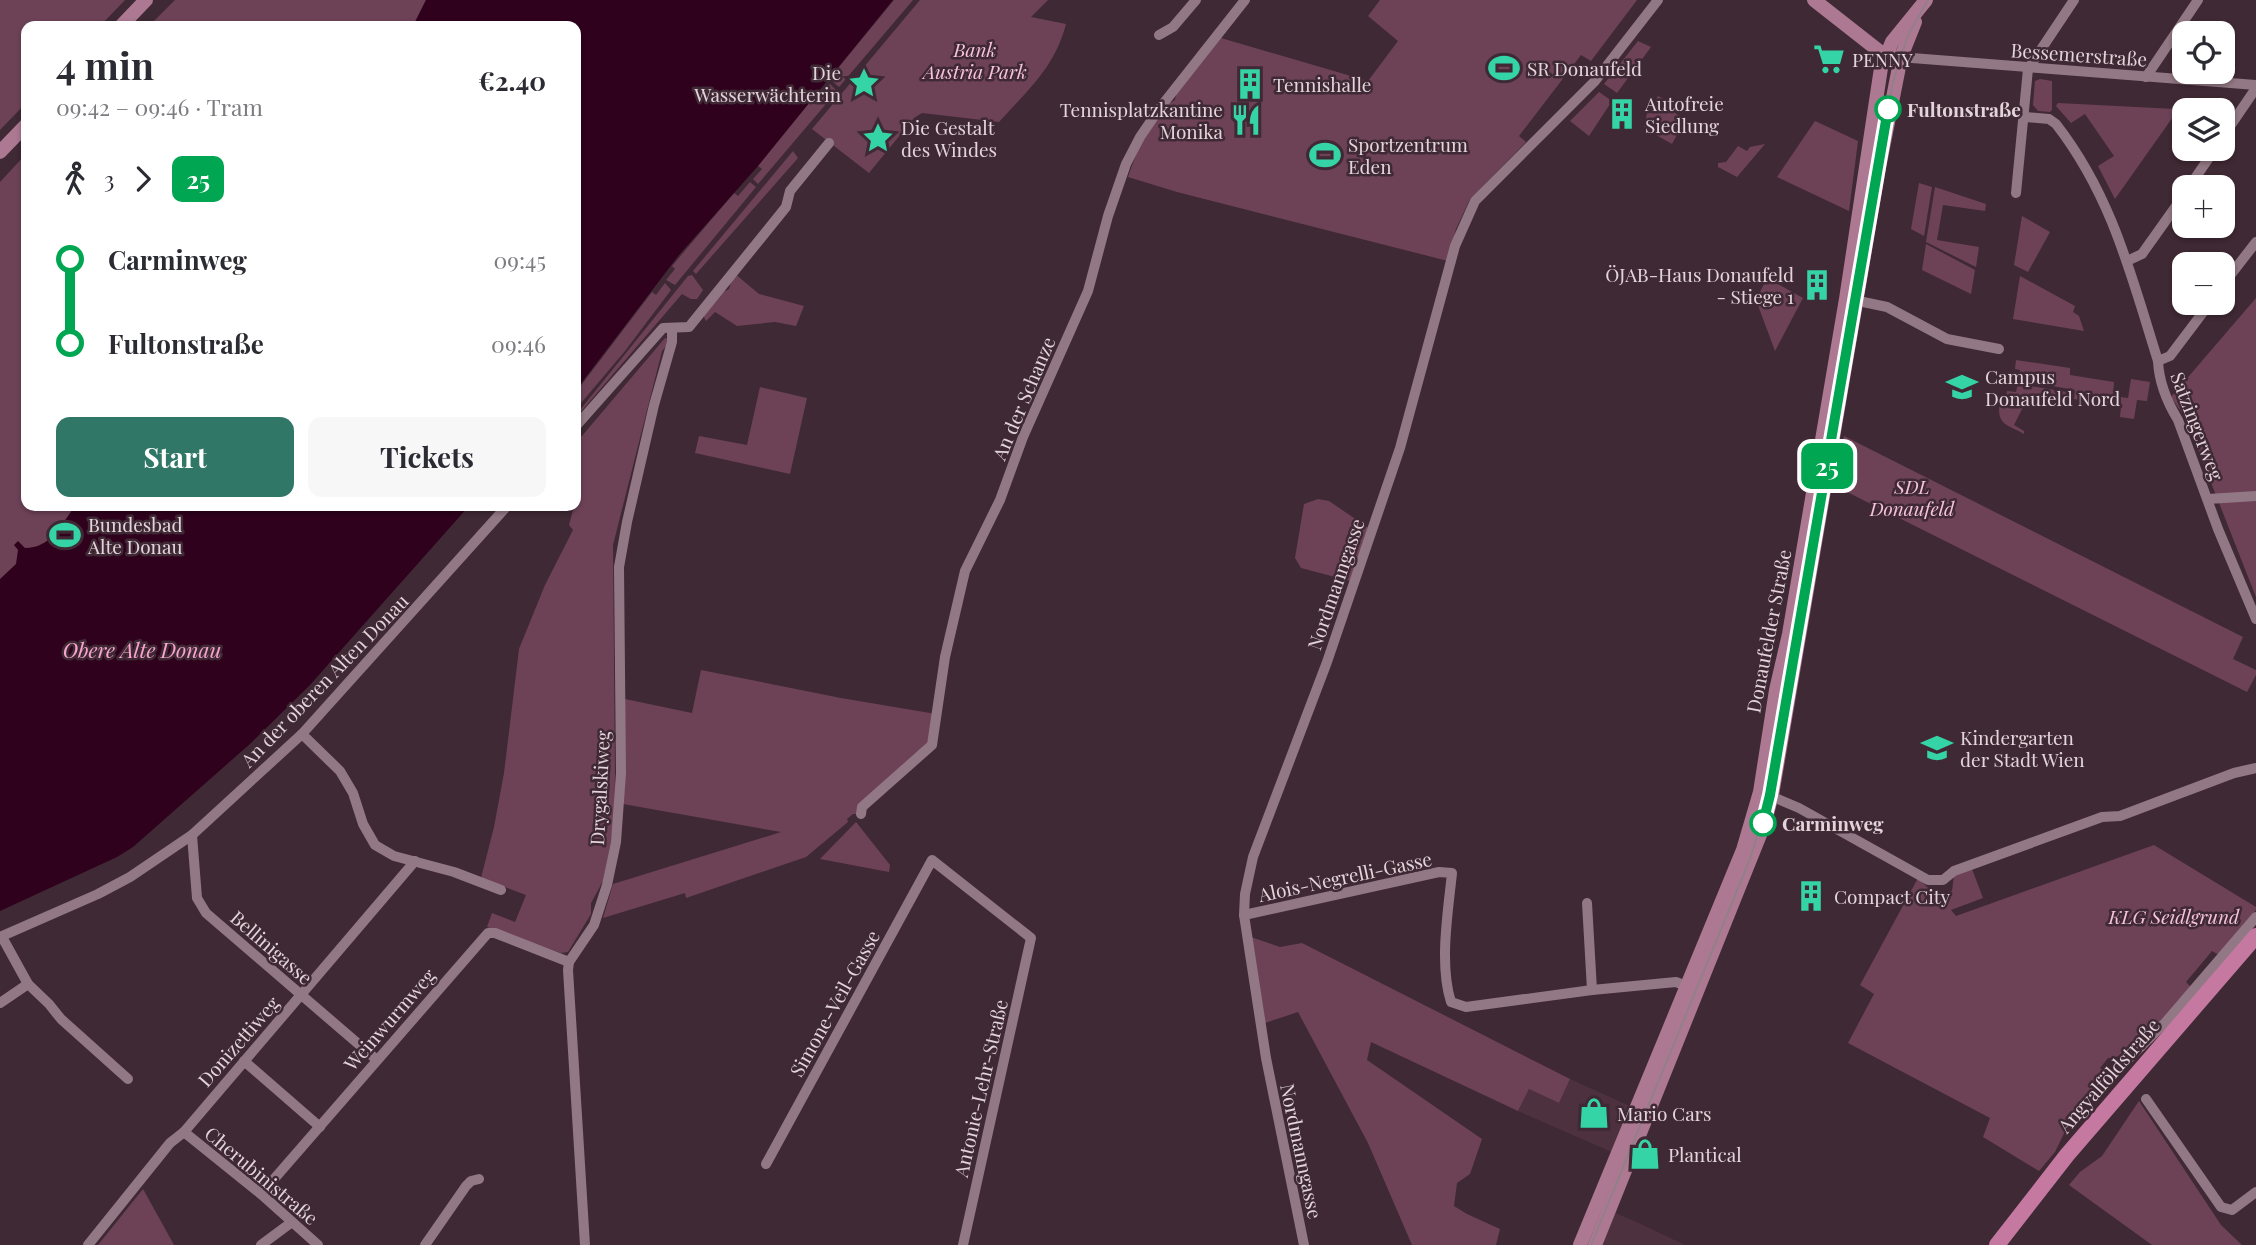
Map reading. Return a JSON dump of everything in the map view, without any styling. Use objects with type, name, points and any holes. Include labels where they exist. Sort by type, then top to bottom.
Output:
[{"type":"main road","points":[[126,21],[146,0]]},
{"type":"main road","points":[[1814,0],[1879,51],[1895,56]]},
{"type":"main road","name":"Donaufelder Straße","points":[[1580,1245],[1765,825],[1766,794],[1852,299],[1871,127],[1895,56],[1892,42],[1923,4]]},
{"type":"main road","points":[[0,152],[21,130]]},
{"type":"main road","name":"Angyalföldstraße","points":[[1997,1245],[2067,1155],[2256,936]]},
{"type":"main road","name":"Angyalföldstraße","points":[[2007,1245],[2113,1110],[2256,945]]},
{"type":"main road","name":"Donaufelder Straße","points":[[1595,1245],[1692,988]]},
{"type":"street","points":[[1159,35],[1173,27],[1196,0]]},
{"type":"street","name":"An der Schanze","points":[[861,814],[862,807],[932,746],[945,657],[965,571],[1000,500],[1033,415],[1088,290],[1108,216],[1126,164],[1159,108],[1245,0]]},
{"type":"street","name":"Nordmanngasse","points":[[1304,1245],[1266,1058],[1244,915],[1244,894],[1253,857],[1323,673],[1401,448],[1455,245],[1468,211],[1595,81],[1658,0]]},
{"type":"street","points":[[2016,193],[2028,69],[2074,0]]},
{"type":"street","points":[[2146,77],[2198,0]]},
{"type":"street","name":"Bessemerstraße","points":[[1895,56],[2256,86]]},
{"type":"street","points":[[2235,118],[2256,86]]},
{"type":"street","name":"Satzingerweg","points":[[2025,117],[2049,119],[2056,124],[2098,187],[2127,261],[2158,361],[2158,375],[2168,404],[2178,421],[2256,619]]},
{"type":"street","points":[[581,420],[663,328],[689,327],[786,207],[790,191],[830,143]]},
{"type":"street","points":[[2127,261],[2142,254],[2172,212]]},
{"type":"street","points":[[2235,269],[2256,242]]},
{"type":"street","points":[[1852,299],[1887,307],[1947,339],[1999,349]]},
{"type":"street","points":[[2158,361],[2170,356],[2201,315]]},
{"type":"street","name":"Drygalskiweg","points":[[569,962],[594,925],[607,885],[616,842],[621,773],[619,567],[651,418],[672,342],[672,328]]},
{"type":"street","points":[[2208,499],[2256,496]]},
{"type":"street","name":"An der oberen Alten Donau","points":[[1,937],[130,877],[192,835],[302,733],[503,511]]},
{"type":"street","points":[[302,733],[340,771],[353,793],[363,824],[375,845],[394,856],[501,890]]},
{"type":"street","points":[[1766,794],[1928,880],[1943,880],[1954,871],[2102,817],[2120,816],[2234,773],[2256,768]]},
{"type":"street","name":"Bellinigasse","points":[[192,835],[197,898],[206,913],[377,1060]]},
{"type":"street","name":"Antonie-Lehr-Straße","points":[[932,860],[1031,938],[963,1245]]},
{"type":"street","name":"Simone-Veil-Gasse","points":[[766,1164],[932,860]]},
{"type":"street","name":"Donizettiweg","points":[[88,1245],[170,1143],[184,1132],[415,861]]},
{"type":"street","name":"Alois-Negrelli-Gasse","points":[[1244,915],[1439,872],[1452,873],[1446,931],[1447,990],[1451,1002],[1466,1007],[1592,990]]},
{"type":"street","points":[[1587,903],[1592,990],[1676,982],[1692,988]]},
{"type":"street","points":[[2116,1071],[2165,1023],[2256,917]]},
{"type":"street","name":"Weinwurmweg","points":[[261,1194],[488,933],[495,933],[569,962]]},
{"type":"street","points":[[1,937],[28,984],[61,1019],[128,1079]]},
{"type":"street","points":[[569,962],[569,1007],[585,1245]]},
{"type":"street","points":[[0,1003],[28,984]]},
{"type":"street","points":[[244,1061],[320,1127]]},
{"type":"street","points":[[2146,1099],[2221,1207],[2232,1210],[2256,1192]]},
{"type":"street","name":"Cherubinistraße","points":[[184,1132],[261,1194],[318,1245]]},
{"type":"street","points":[[425,1245],[466,1186],[479,1179]]},
{"type":"street","points":[[261,1245],[292,1222]]},
{"type":"shaded area","points":[[1570,1079],[1632,1107],[1614,1153],[1518,1111],[1529,1089],[1559,1103]]},
{"type":"shaded area","points":[[1595,1204],[1643,1225],[1685,1245],[1576,1245]]},
{"type":"green space","points":[[0,0],[125,0],[105,21],[21,21],[21,108],[0,130]]},
{"type":"green space","points":[[175,0],[426,0],[416,21],[154,21]]},
{"type":"green space","points":[[894,0],[913,0],[839,87],[832,81],[841,70],[839,67]]},
{"type":"green space","name":"Bank Austria Park","points":[[920,0],[1048,0],[1031,17],[1066,24],[1048,65],[999,122],[922,113],[914,118],[869,173],[812,129]]},
{"type":"green space","name":"Sportzentrum Eden","points":[[1380,0],[1637,0],[1591,61],[1581,55],[1519,136],[1526,142],[1470,199],[1456,229],[1448,261],[1128,177],[1153,123],[1167,105],[1175,100],[1176,94],[1221,38],[1368,81],[1398,41],[1368,16]]},
{"type":"green space","points":[[1638,41],[1651,47],[1617,93],[1604,84]]},
{"type":"green space","points":[[2035,81],[2052,81],[2050,112],[2038,111],[2033,105]]},
{"type":"green space","points":[[830,84],[837,91],[758,184],[753,179],[762,169],[758,166],[817,92],[821,95]]},
{"type":"green space","points":[[1599,92],[1612,101],[1589,136],[1570,121]]},
{"type":"green space","points":[[1658,96],[1673,104],[1675,113],[1685,120],[1672,144],[1644,128],[1647,113],[1656,113],[1653,104]]},
{"type":"green space","points":[[2058,103],[2172,109],[2172,118],[2115,199],[2098,166],[2114,156],[2085,114],[2071,123],[2056,106]]},
{"type":"green space","points":[[1815,121],[1858,141],[1849,211],[1777,177]]},
{"type":"green space","points":[[1765,144],[1737,177],[1718,167],[1718,163],[1726,162],[1738,146],[1747,151],[1750,147]]},
{"type":"green space","points":[[793,151],[798,158],[696,274],[693,271]]},
{"type":"green space","name":"Bundesbad Alte Donau","points":[[21,159],[21,511],[205,511],[0,667],[0,182]]},
{"type":"green space","points":[[750,182],[756,187],[675,285],[666,280],[675,269],[672,266],[734,193],[738,196]]},
{"type":"green space","points":[[1919,183],[1932,187],[1924,236],[1911,229]]},
{"type":"green space","points":[[1935,187],[1986,204],[1985,211],[1943,205],[1937,240],[1979,247],[1976,267],[1926,242]]},
{"type":"green space","points":[[2022,216],[2050,232],[2028,272],[2014,265]]},
{"type":"green space","points":[[1926,244],[1975,270],[1971,294],[1922,270]]},
{"type":"green space","points":[[734,273],[759,294],[804,306],[796,326],[775,322],[737,326],[715,312],[706,321],[702,313],[721,293],[729,289]]},
{"type":"green space","points":[[692,275],[703,290],[697,299],[682,294],[581,412],[581,409],[688,276]]},
{"type":"green space","points":[[2020,276],[2075,306],[2073,312],[2079,316],[2084,331],[2013,319]]},
{"type":"green space","points":[[1767,278],[1803,298],[1775,351],[1756,300]]},
{"type":"green space","points":[[665,283],[671,290],[581,403],[581,385],[652,292],[656,295]]},
{"type":"green space","points":[[2256,298],[2256,597],[2186,419],[2171,397]]},
{"type":"green space","points":[[665,338],[668,339],[662,351],[613,545],[614,827],[603,881],[591,903],[591,914],[568,952],[561,953],[487,927],[492,913],[515,922],[526,895],[481,878],[504,773],[519,649],[545,585],[573,530],[569,525],[573,511],[581,511],[581,437]]},
{"type":"green space","points":[[2016,360],[2070,368],[2070,375],[2114,382],[2113,396],[2128,398],[2131,379],[2150,382],[2147,401],[2137,400],[2134,419],[2120,417],[2121,407],[2074,399],[2075,390],[2018,380],[2020,370],[2015,369]]},
{"type":"green space","points":[[2018,384],[2067,392],[2066,400],[2029,395],[2014,425],[2024,431],[2024,434],[2004,423],[1999,409],[2000,401],[2005,402],[2007,391],[2016,392]]},
{"type":"green space","points":[[760,387],[807,398],[790,474],[695,453],[699,436],[747,445]]},
{"type":"green space","name":"SDL Donaufeld","points":[[1844,436],[2243,637],[2233,659],[2256,670],[2247,692],[1835,486]]},
{"type":"green space","points":[[1318,499],[1329,501],[1370,529],[1354,582],[1301,568],[1295,558],[1304,504]]},
{"type":"green space","points":[[701,670],[936,714],[932,745],[861,814],[853,814],[847,819],[848,822],[806,857],[686,898],[685,893],[603,918],[613,884],[781,832],[623,804],[625,699],[692,713]]},
{"type":"green space","points":[[856,822],[890,865],[889,872],[820,859]]},
{"type":"green space","name":"KLG Seidlgrund","points":[[2154,845],[2256,907],[2256,910],[2219,955],[2212,951],[2186,982],[2191,987],[2142,1041],[2119,1056],[2108,1058],[2100,1068],[2109,1074],[2069,1123],[2055,1152],[2039,1171],[1983,1137],[1990,1118],[1848,1043],[1874,994],[1860,985],[1918,878],[1939,899],[1937,896],[1952,891],[1954,876],[1972,869],[1983,898],[1951,910],[1956,916]]},
{"type":"green space","points":[[1251,937],[1280,947],[1302,943],[1570,1079],[1559,1103],[1529,1089],[1518,1111],[1371,1042],[1367,1060],[1482,1139],[1470,1174],[1457,1183],[1454,1206],[1500,1229],[1496,1245],[1412,1245],[1368,1143],[1298,1012],[1265,1023]]},
{"type":"green space","points":[[2139,1101],[2221,1225],[2242,1245],[2152,1245],[2069,1185],[2080,1172],[2102,1156]]},
{"type":"green space","points":[[143,1189],[174,1245],[98,1245]]},
{"type":"water","points":[[426,0],[893,0],[758,166],[679,255],[581,383],[581,21],[416,21]]},
{"type":"water","name":"Obere Alte Donau","points":[[72,511],[465,511],[310,685],[251,743],[133,847],[0,911],[0,579],[16,564],[18,550],[14,545],[18,541],[25,548],[34,547],[49,540]]},
{"type":"tram line","points":[[1591,1245],[1750,859],[1770,795],[1893,82],[1908,35],[1928,0]]},
{"type":"tram line","name":"25","points":[[1763,823],[1888,109]]},
{"type":"place","name":"PENNY","points":[[1829,59]]},
{"type":"place","name":"SR Donaufeld","points":[[1504,68]]},
{"type":"place","name":"Die Wasserwächterin","points":[[864,83]]},
{"type":"place","name":"Tennishalle","points":[[1250,84]]},
{"type":"place","name":"Fultonstraße","points":[[1888,109]]},
{"type":"place","name":"Autofreie Siedlung","points":[[1622,114]]},
{"type":"place","name":"Tennisplatzkantine Monika","points":[[1246,120]]},
{"type":"place","name":"Die Gestalt des Windes","points":[[878,138]]},
{"type":"place","name":"Sportzentrum Eden","points":[[1325,155]]},
{"type":"place","name":"ÖJAB-Haus Donaufeld - Stiege 1","points":[[1817,285]]},
{"type":"place","name":"Campus Donaufeld Nord","points":[[1962,387]]},
{"type":"place","name":"Bundesbad Alte Donau","points":[[65,535]]},
{"type":"place","name":"Kindergarten der Stadt Wien","points":[[1937,748]]},
{"type":"place","name":"Carminweg","points":[[1763,823]]},
{"type":"place","name":"Compact City","points":[[1811,896]]},
{"type":"place","name":"Mario Cars","points":[[1594,1113]]},
{"type":"place","name":"Plantical","points":[[1645,1154]]}]
